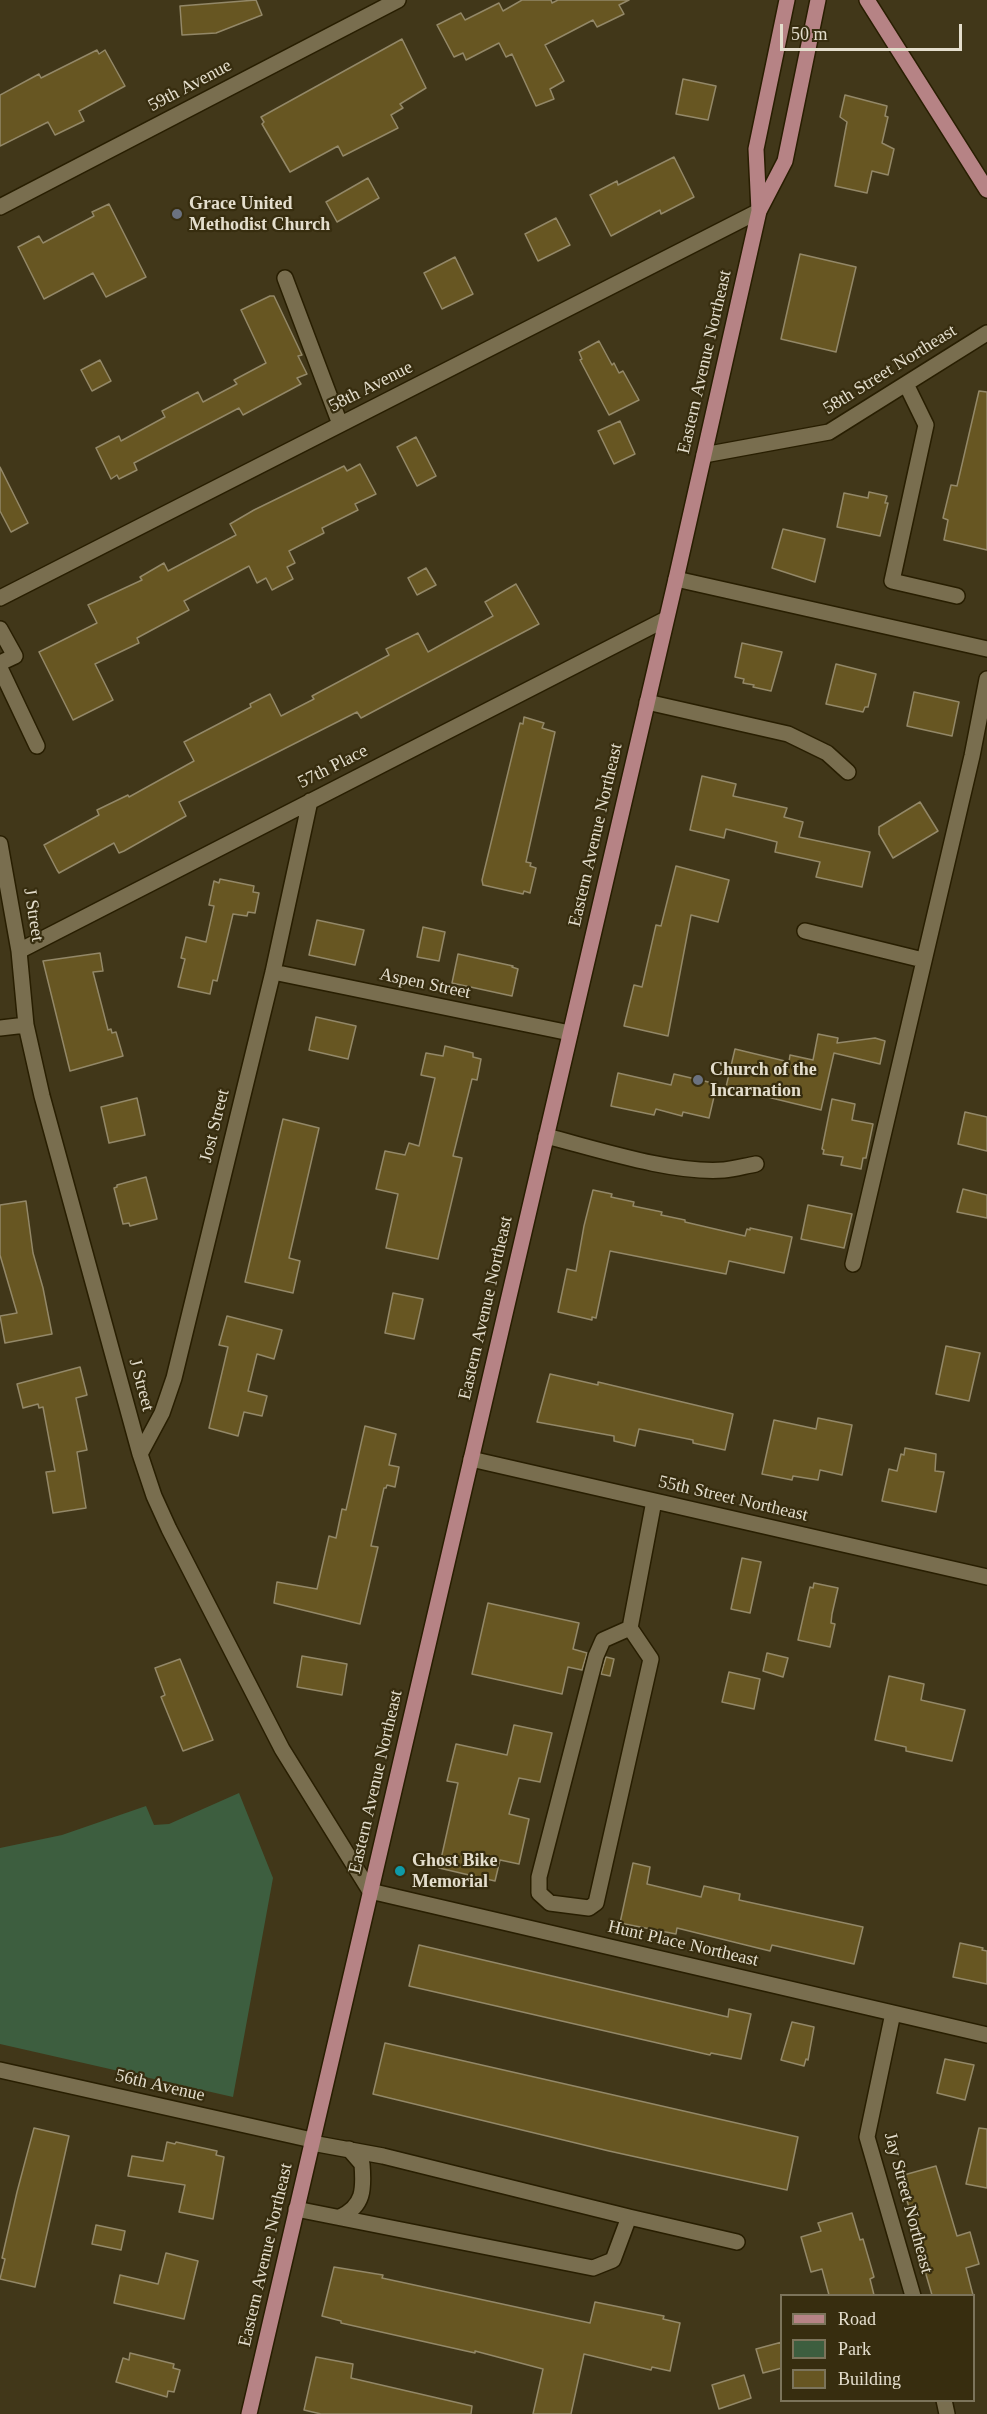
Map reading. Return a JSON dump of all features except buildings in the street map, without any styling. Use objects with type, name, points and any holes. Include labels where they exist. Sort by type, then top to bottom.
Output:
[{"type":"main road","name":"Eastern Avenue Northeast","points":[[759,211],[756,150],[787,0]]},
{"type":"main road","name":"Eastern Avenue Northeast","points":[[249,2414],[676,579],[759,211],[785,160],[818,0]]},
{"type":"main road","points":[[867,0],[987,190]]},
{"type":"street","name":"59th Avenue","points":[[0,207],[398,0]]},
{"type":"street","name":"58th Avenue","points":[[0,598],[759,211]]},
{"type":"street","points":[[285,279],[340,424]]},
{"type":"street","name":"58th Street Northeast","points":[[704,455],[829,432],[987,333]]},
{"type":"street","points":[[906,384],[926,425],[892,581],[957,596]]},
{"type":"street","points":[[676,579],[987,649]]},
{"type":"street","name":"57th Place","points":[[19,951],[666,618]]},
{"type":"street","points":[[0,629],[15,656],[0,663]]},
{"type":"street","points":[[0,668],[37,746]]},
{"type":"street","points":[[853,1264],[972,756],[987,679]]},
{"type":"street","points":[[647,702],[788,734],[827,753],[848,772]]},
{"type":"street","name":"Jost Street","points":[[140,1454],[162,1413],[174,1378],[273,972],[310,801]]},
{"type":"street","name":"J Street","points":[[0,844],[19,951],[26,1025],[42,1096],[140,1454],[154,1496],[282,1749],[370,1891]]},
{"type":"street","points":[[805,931],[923,960]]},
{"type":"street","name":"Aspen Street","points":[[273,972],[570,1033]]},
{"type":"street","points":[[0,1028],[26,1025]]},
{"type":"street","points":[[546,1136],[660,1164],[691,1169],[724,1170],[756,1164]]},
{"type":"street","name":"55th Street Northeast","points":[[471,1459],[987,1577]]},
{"type":"street","points":[[630,1628],[603,1640],[596,1656],[539,1877],[539,1893],[550,1903],[589,1908],[596,1904],[651,1659],[630,1628],[654,1501]]},
{"type":"street","name":"Hunt Place Northeast","points":[[370,1891],[987,2035]]},
{"type":"street","name":"Jay Street Northeast","points":[[893,2013],[867,2137],[913,2294]]},
{"type":"street","name":"56th Avenue","points":[[0,2070],[349,2149],[737,2242]]},
{"type":"street","points":[[340,2217],[355,2209],[361,2193],[362,2164],[349,2149]]},
{"type":"street","points":[[296,2209],[593,2268],[613,2260],[629,2217]]},
{"type":"green space","points":[[239,1793],[273,1878],[233,2097],[0,2044],[0,1848],[62,1835],[146,1806],[154,1825],[169,1824]]},
{"type":"place","name":"Grace United Methodist Church","points":[[177,214]]},
{"type":"place","name":"Church of the Incarnation","points":[[698,1080]]},
{"type":"place","name":"Ghost Bike Memorial","points":[[400,1871]]}]
